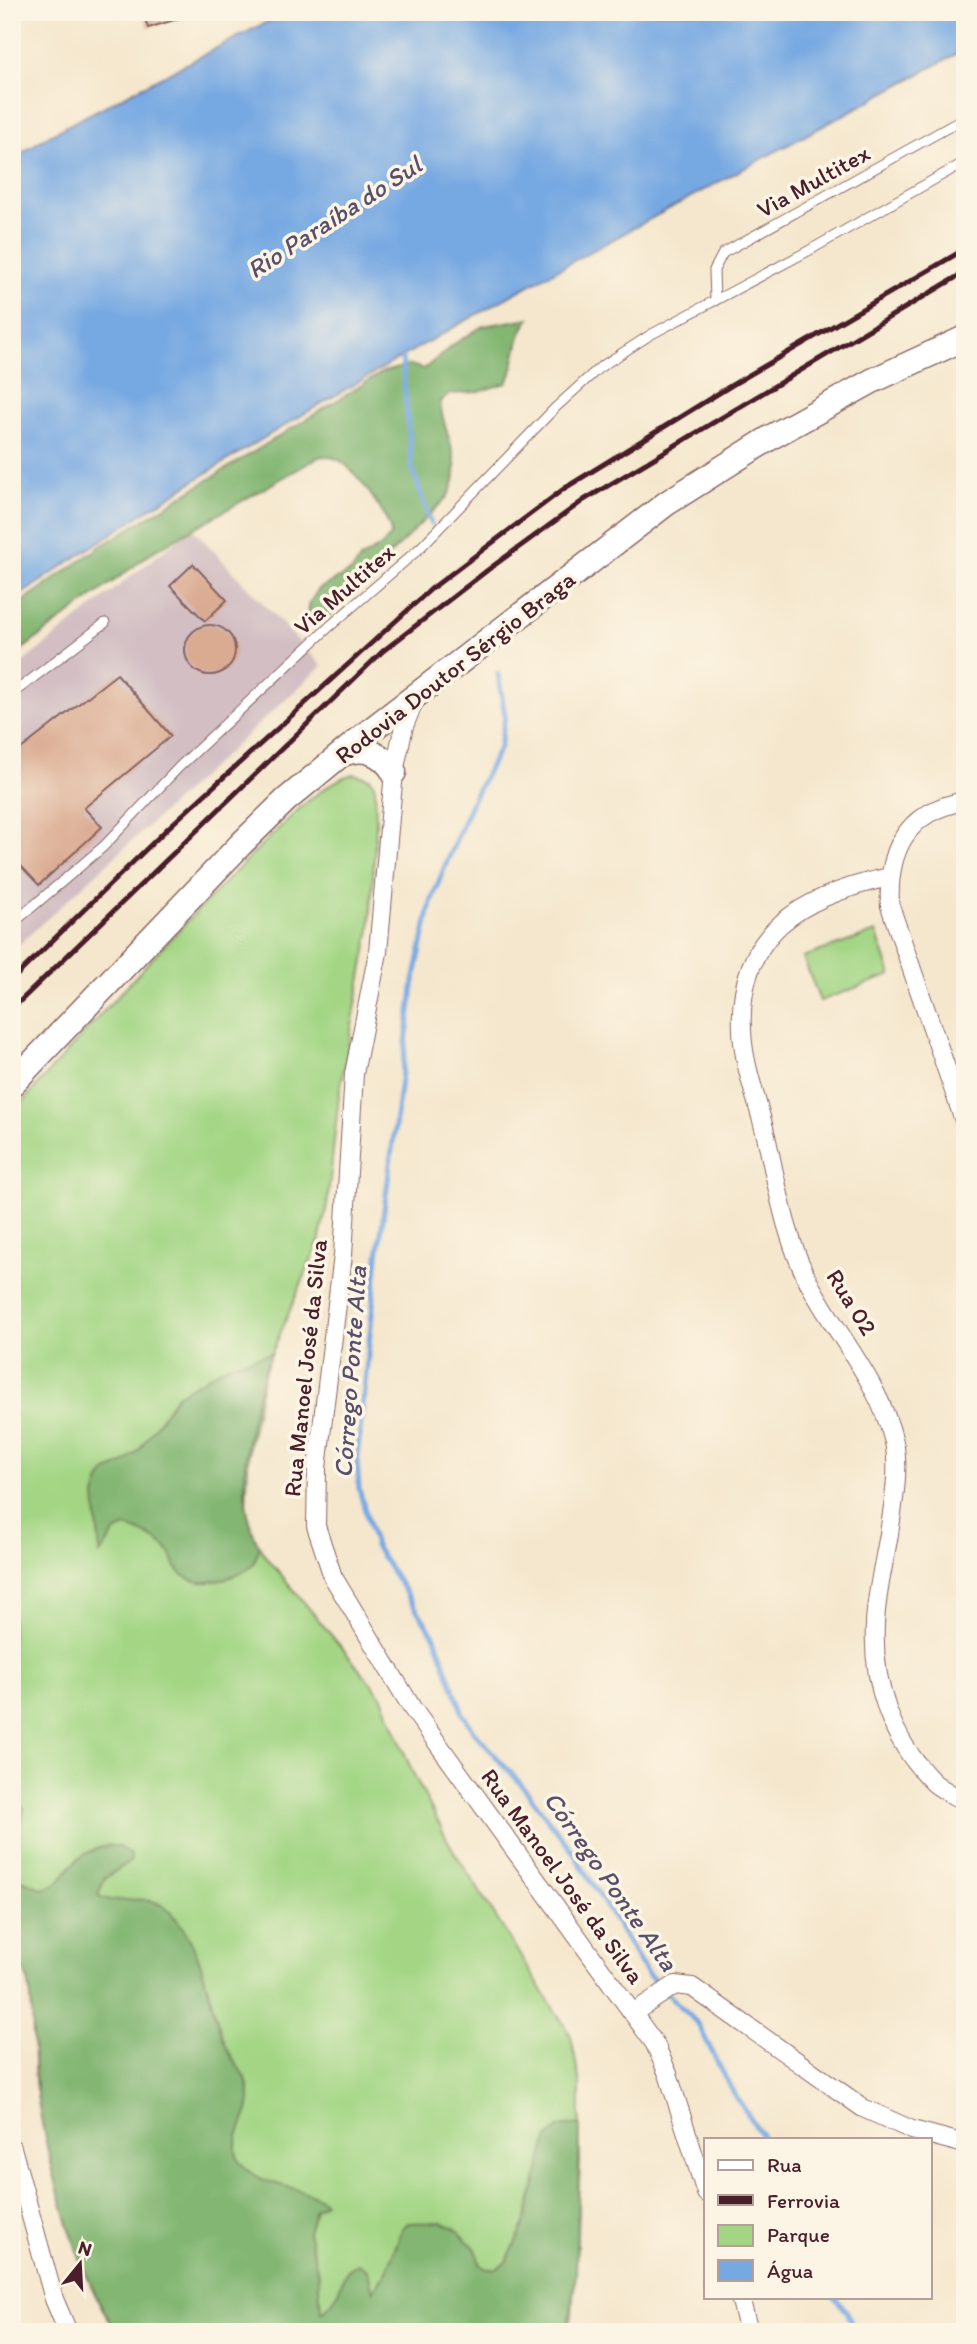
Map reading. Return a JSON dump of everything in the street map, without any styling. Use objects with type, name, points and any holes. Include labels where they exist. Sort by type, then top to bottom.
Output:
[{"type":"main road","points":[[925,356],[965,330]]},
{"type":"main road","name":"Rodovia Doutor Sérgio Braga","points":[[12,1084],[286,800],[416,696],[667,503],[773,436],[925,356],[965,338]]},
{"type":"main road","points":[[342,754],[364,750],[376,754],[394,772]]},
{"type":"street","name":"Rua Manoel José da Silva","points":[[416,696],[404,726],[394,772],[378,952],[354,1074],[343,1255],[317,1468],[316,1526],[333,1577],[412,1708],[633,2013],[662,2058],[704,2187]]},
{"type":"street","points":[[965,801],[931,810],[909,827],[898,848],[889,877],[890,906],[965,1123]]},
{"type":"street","name":"Rua 02","points":[[889,877],[815,899],[786,916],[756,953],[743,988],[741,1033],[789,1237],[813,1289],[884,1405],[895,1446],[894,1498],[875,1623],[877,1674],[889,1718],[893,1729],[934,1783],[965,1802]]},
{"type":"street","points":[[633,2013],[675,1985],[692,1987],[716,2001],[831,2088],[863,2108],[912,2130],[965,2144]]},
{"type":"street","points":[[12,2148],[54,2298],[68,2332]]},
{"type":"street","points":[[740,2298],[749,2332]]},
{"type":"lane","name":"Via Multitex","points":[[715,301],[713,270],[723,253],[965,118]]},
{"type":"lane","name":"Via Multitex","points":[[12,924],[104,846],[189,758],[329,627],[420,548],[555,408],[599,368],[650,335],[965,162]]},
{"type":"lane","points":[[12,694],[105,623]]},
{"type":"shaded area","points":[[192,528],[322,666],[12,951],[12,671]]},
{"type":"green space","points":[[530,318],[521,333],[507,383],[477,392],[449,394],[440,402],[455,462],[453,485],[447,497],[329,616],[309,626],[307,619],[310,602],[319,589],[352,571],[361,558],[382,546],[391,534],[379,506],[348,467],[332,457],[321,456],[154,551],[12,657],[12,609],[101,546],[383,372],[410,365],[424,369],[454,344],[483,326]]},
{"type":"green space","points":[[354,774],[370,778],[375,787],[376,824],[370,929],[339,1095],[327,1206],[319,1242],[265,1369],[249,1446],[246,1507],[252,1533],[263,1553],[381,1695],[411,1769],[449,1843],[571,2036],[580,2085],[580,2163],[572,2317],[568,2332],[118,2332],[89,2281],[56,2181],[36,2089],[33,2015],[28,1978],[12,1949],[12,1114],[131,981],[288,819],[328,786]]},
{"type":"green space","points":[[876,932],[891,975],[820,1001],[803,957]]},
{"type":"green space","points":[[271,1353],[257,1399],[247,1450],[246,1500],[250,1524],[259,1546],[252,1566],[219,1581],[190,1580],[178,1570],[170,1552],[164,1546],[125,1527],[115,1532],[100,1554],[95,1496],[100,1480],[107,1471],[125,1463],[139,1450],[177,1395],[228,1365]]},
{"type":"green space","points":[[12,1798],[24,1808],[17,1848],[12,1859]]},
{"type":"green space","points":[[108,1845],[119,1847],[131,1855],[130,1862],[105,1878],[98,1895],[106,1899],[142,1900],[160,1904],[182,1926],[199,1959],[220,2030],[249,2088],[250,2103],[236,2146],[240,2162],[258,2177],[315,2196],[325,2202],[315,2209],[308,2232],[318,2274],[321,2312],[335,2299],[346,2272],[351,2267],[359,2264],[367,2270],[373,2291],[387,2271],[402,2229],[408,2223],[441,2222],[455,2228],[474,2247],[481,2265],[486,2269],[497,2268],[507,2261],[524,2225],[548,2137],[560,2127],[580,2124],[576,2274],[568,2332],[118,2332],[90,2282],[55,2178],[36,2085],[30,1989],[27,1976],[13,1949],[11,1928],[12,1876],[43,1889],[50,1887],[59,1881],[80,1857]]},
{"type":"water","name":"Rio Paraíba do Sul","points":[[286,12],[965,12],[965,49],[602,245],[361,381],[126,524],[12,601],[12,159],[51,134]]},
{"type":"building","points":[[143,12],[187,12],[187,16],[148,28]]},
{"type":"building","points":[[193,564],[227,600],[205,621],[170,586]]},
{"type":"building","points":[[210,625],[228,632],[235,650],[228,668],[210,675],[192,668],[185,650],[192,632]]},
{"type":"building","points":[[117,674],[171,736],[84,808],[102,827],[39,885],[21,866],[12,874],[12,756]]},
{"type":"waterway","points":[[402,358],[412,467],[431,524]]},
{"type":"waterway","name":"Córrego Ponte Alta","points":[[498,674],[505,716],[500,747],[473,799],[431,902],[414,981],[378,1256],[357,1460],[359,1489],[375,1546],[435,1637],[463,1714],[473,1731],[521,1784],[573,1852],[646,1972],[698,2024],[730,2087],[763,2138]]},
{"type":"waterway","name":"Córrego Ponte Alta","points":[[835,2298],[847,2311],[854,2332]]},
{"type":"railway","points":[[12,980],[169,827],[431,589],[565,488],[732,385],[965,249]]},
{"type":"railway","points":[[12,1009],[383,651],[489,569],[584,500],[965,272]]}]
